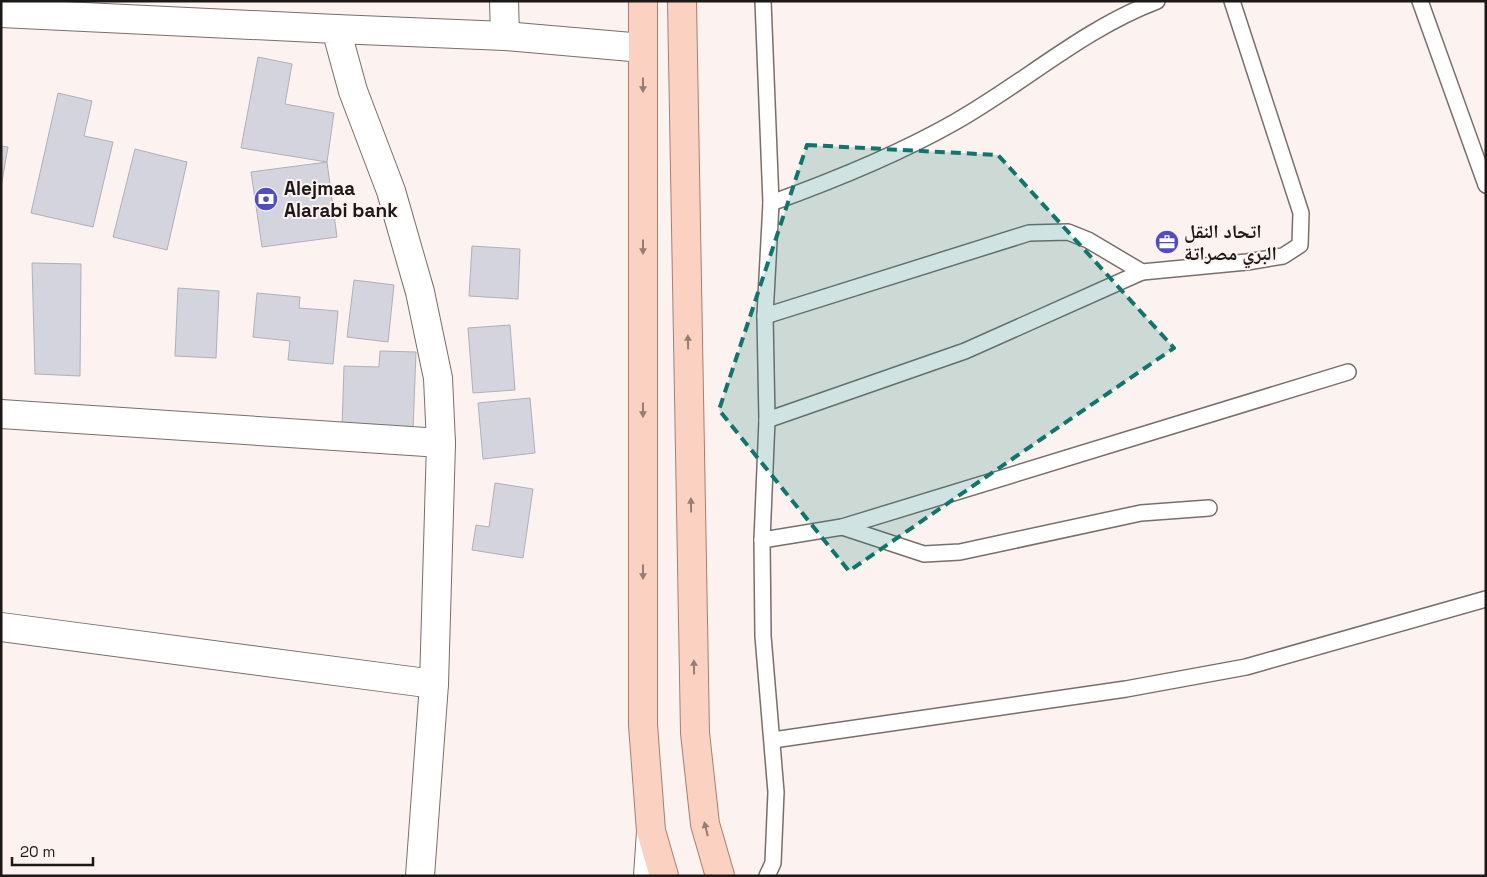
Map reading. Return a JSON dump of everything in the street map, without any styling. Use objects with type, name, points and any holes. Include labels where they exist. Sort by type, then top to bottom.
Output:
[{"type":"main road","points":[[643,1],[643,725],[651,831],[664,876]]},
{"type":"main road","points":[[682,1],[695,733],[705,824],[720,876]]},
{"type":"street","points":[[504,1],[505,36]]},
{"type":"street","points":[[1,13],[336,30],[505,36],[643,48]]},
{"type":"street","points":[[336,30],[353,91],[391,191],[420,292],[438,378],[441,443],[434,684],[420,876]]},
{"type":"street","points":[[1,414],[441,443]]},
{"type":"street","points":[[1,628],[434,684]]},
{"type":"street","points":[[648,876],[651,831]]},
{"type":"lane","points":[[763,1],[771,203],[765,316],[767,420],[762,540],[763,636],[776,792],[773,863],[768,876]]},
{"type":"lane","points":[[771,203],[868,166],[956,121],[1074,44],[1136,9],[1157,1]]},
{"type":"lane","points":[[767,420],[965,351],[1142,272],[1247,262],[1283,256],[1300,244],[1301,213],[1232,1]]},
{"type":"lane","points":[[1420,1],[1486,185]]},
{"type":"lane","points":[[765,316],[1029,233],[1068,232],[1088,240],[1142,272]]},
{"type":"lane","points":[[762,540],[842,527],[1348,372]]},
{"type":"lane","points":[[842,527],[924,554],[960,552],[1141,513],[1209,508]]},
{"type":"lane","points":[[773,740],[1117,690],[1246,667],[1486,599]]},
{"type":"highlighted area","points":[[807,145],[998,155],[1174,348],[849,571],[719,410]]},
{"type":"building","points":[[258,57],[292,64],[285,104],[334,113],[327,162],[241,148]]},
{"type":"building","points":[[58,93],[92,101],[84,136],[113,142],[93,227],[31,213]]},
{"type":"building","points":[[1,146],[8,147],[1,187]]},
{"type":"building","points":[[135,149],[187,162],[167,250],[113,237]]},
{"type":"building","points":[[327,162],[337,237],[262,247],[251,172]]},
{"type":"building","points":[[472,246],[520,249],[518,299],[469,296]]},
{"type":"building","points":[[32,263],[81,264],[80,376],[35,374]]},
{"type":"building","points":[[354,280],[394,285],[388,342],[347,337]]},
{"type":"building","points":[[178,288],[219,291],[216,358],[175,356]]},
{"type":"building","points":[[257,293],[300,297],[299,308],[338,311],[333,364],[288,360],[290,341],[253,337]]},
{"type":"building","points":[[510,325],[515,390],[473,393],[468,328]]},
{"type":"building","points":[[380,351],[416,352],[413,431],[342,428],[344,366],[379,367]]},
{"type":"building","points":[[530,398],[535,453],[483,459],[478,403]]},
{"type":"building","points":[[495,483],[533,489],[523,558],[472,550],[476,525],[489,527]]},
{"type":"place","name":"Alejmaa Alarabi bank","points":[[266,199]]},
{"type":"place","name":"اتحاد النقل البري مصراتة","points":[[1167,242]]}]
